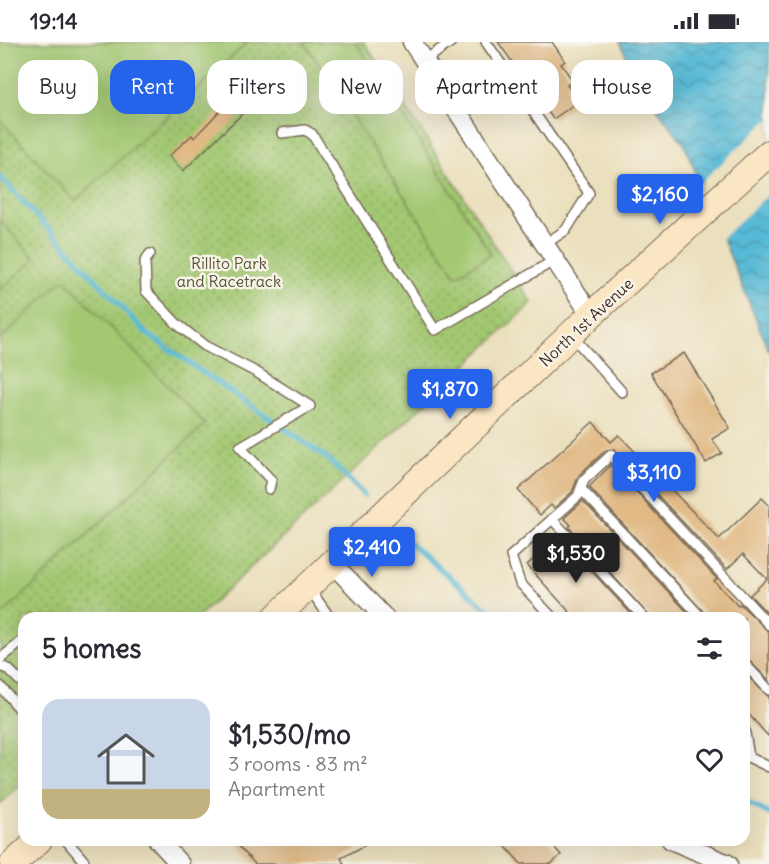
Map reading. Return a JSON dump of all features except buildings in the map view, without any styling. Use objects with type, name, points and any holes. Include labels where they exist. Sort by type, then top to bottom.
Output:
[{"type":"main road","name":"North 1st Avenue","points":[[282,612],[591,315],[769,153]]},
{"type":"main road","points":[[13,864],[32,846]]},
{"type":"street","points":[[412,42],[424,60]]},
{"type":"street","points":[[459,114],[591,315]]},
{"type":"street","points":[[333,564],[379,612]]},
{"type":"street","points":[[162,846],[174,862]]},
{"type":"street","points":[[685,846],[728,864]]},
{"type":"lane","points":[[424,60],[451,42]]},
{"type":"lane","points":[[282,133],[305,130],[312,134],[435,330],[550,252],[589,193],[486,42]]},
{"type":"lane","points":[[150,254],[145,261],[146,291],[177,324],[205,346],[256,372],[310,406],[240,447],[271,480],[269,489]]},
{"type":"lane","points":[[571,335],[622,392]]},
{"type":"lane","points":[[547,612],[520,583],[511,556],[578,496],[584,480],[611,455],[769,625]]},
{"type":"lane","points":[[581,489],[696,612]]},
{"type":"lane","points":[[552,519],[638,612]]},
{"type":"lane","points":[[309,587],[326,612]]},
{"type":"lane","points":[[0,659],[18,645]]},
{"type":"lane","points":[[0,666],[8,669],[18,679]]},
{"type":"lane","points":[[750,669],[769,690]]},
{"type":"lane","points":[[0,686],[18,707]]},
{"type":"lane","points":[[750,758],[769,767]]},
{"type":"lane","points":[[71,846],[84,861],[82,864]]},
{"type":"green space","name":"Rillito Park and Racetrack","points":[[0,42],[364,42],[376,60],[319,60],[319,114],[403,114],[403,103],[532,303],[203,612],[18,612],[18,788],[0,804]]},
{"type":"green space","points":[[0,42],[248,42],[228,60],[207,60],[207,80],[195,91],[195,60],[110,60],[110,114],[170,114],[75,201],[0,120]]},
{"type":"green space","points":[[304,42],[356,42],[367,60],[319,60],[319,65]]},
{"type":"green space","points":[[351,114],[402,114],[491,254],[456,276]]},
{"type":"green space","points":[[0,220],[35,259],[0,290]]},
{"type":"green space","points":[[64,279],[205,424],[0,617],[0,340]]},
{"type":"water","points":[[620,42],[769,42],[769,351],[684,144],[661,114],[673,114],[673,60],[628,60]]},
{"type":"pier","points":[[769,119],[769,194],[721,239],[698,185]]},
{"type":"waterway","points":[[0,177],[146,333],[327,458],[364,495]]},
{"type":"waterway","points":[[410,543],[491,612]]},
{"type":"waterway","points":[[750,803],[769,814]]}]
